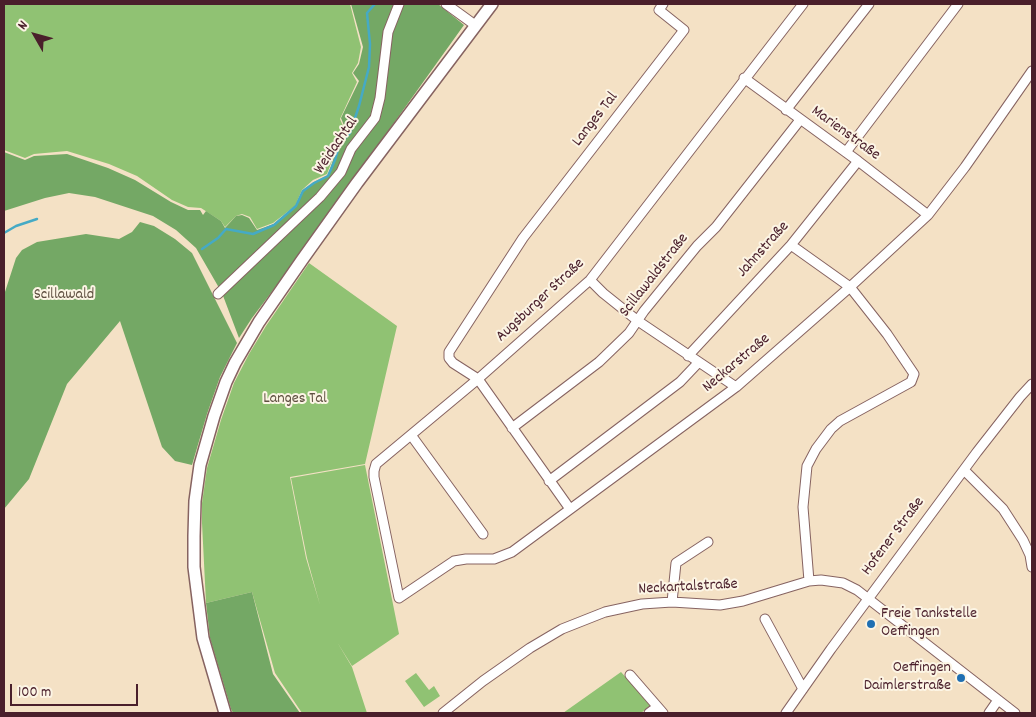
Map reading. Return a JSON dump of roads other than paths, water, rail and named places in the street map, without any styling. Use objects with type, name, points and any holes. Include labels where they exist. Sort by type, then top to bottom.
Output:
[{"type":"main road","points":[[225,713],[203,638],[194,567],[194,536],[195,501],[200,466],[226,382],[259,322],[357,183],[492,4]]},
{"type":"street","name":"Weidachtal","points":[[218,294],[320,197],[341,172],[351,149],[375,118],[380,98],[388,32],[399,4]]},
{"type":"street","points":[[446,4],[475,26]]},
{"type":"street","name":"Langes Tal","points":[[478,379],[453,363],[449,358],[449,352],[523,238],[684,30],[659,10],[663,4]]},
{"type":"street","name":"Augsburger Straße","points":[[399,598],[374,471],[376,464],[478,379],[590,280],[802,4]]},
{"type":"street","points":[[786,110],[869,4]]},
{"type":"street","points":[[846,152],[958,4]]},
{"type":"street","name":"Neckarstraße","points":[[399,598],[454,561],[494,559],[512,552],[736,388],[928,215],[965,167],[1032,71]]},
{"type":"street","name":"Marienstraße","points":[[744,78],[846,152],[928,215]]},
{"type":"street","name":"Scillawaldstraße","points":[[512,428],[599,362],[629,333],[644,311],[697,246],[716,227],[800,120]]},
{"type":"street","name":"Jahnstraße","points":[[688,356],[792,245],[858,161]]},
{"type":"street","points":[[792,245],[850,286],[912,370],[914,376],[911,382],[840,421],[830,429],[816,448],[807,466],[803,507],[809,581]]},
{"type":"street","points":[[590,280],[638,321],[736,388]]},
{"type":"street","points":[[549,480],[680,382],[698,363]]},
{"type":"street","points":[[478,379],[570,509]]},
{"type":"street","name":"Hofener Straße","points":[[786,713],[868,598],[964,470],[1032,384]]},
{"type":"street","points":[[410,435],[483,534]]},
{"type":"street","points":[[964,470],[1002,509],[1018,531],[1031,554],[1032,567]]},
{"type":"street","points":[[672,602],[676,563],[708,542]]},
{"type":"street","name":"Neckartalstraße","points":[[443,713],[483,681],[530,648],[562,629],[605,612],[642,604],[672,602],[702,605],[743,602],[809,581],[830,580],[843,583],[868,598],[1016,713]]},
{"type":"street","points":[[766,619],[802,689]]},
{"type":"street","points":[[630,676],[660,710],[649,713]]},
{"type":"street","points":[[989,713],[998,700]]},
{"type":"waterway","points":[[202,249],[218,238],[226,229],[253,234],[274,225],[296,206],[303,191],[328,176],[340,143],[350,133],[359,106],[369,67],[370,44],[367,13],[375,4]]},
{"type":"waterway","points":[[4,233],[16,226],[37,219]]},
{"type":"place","name":"Freie Tankstelle Oeffingen","points":[[871,624]]},
{"type":"place","name":"Oeffingen Daimlerstraße","points":[[961,678]]},
{"type":"park label","name":"Scillawald","points":[[64,296]]}]
